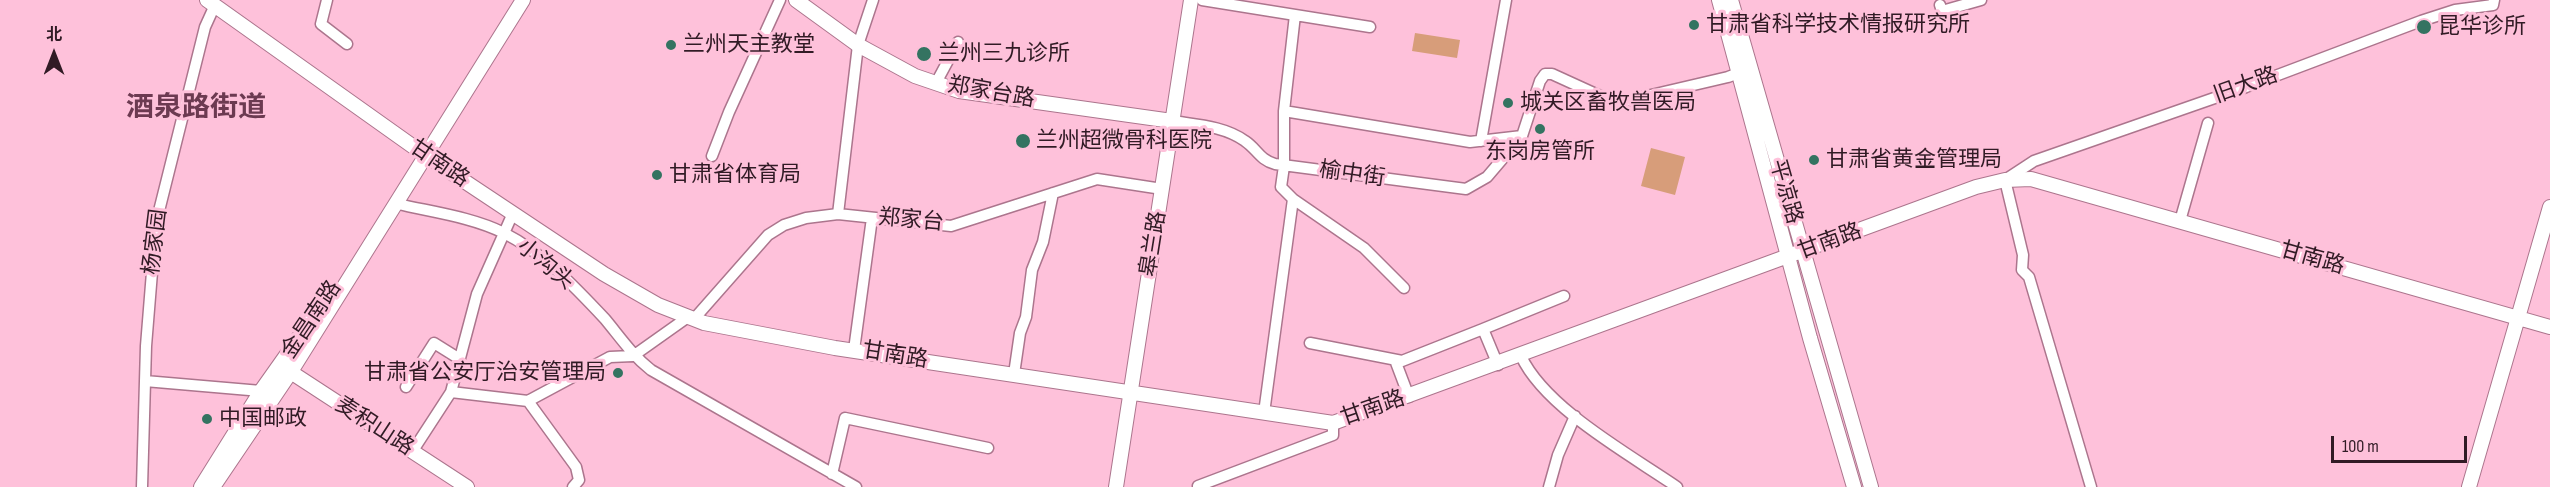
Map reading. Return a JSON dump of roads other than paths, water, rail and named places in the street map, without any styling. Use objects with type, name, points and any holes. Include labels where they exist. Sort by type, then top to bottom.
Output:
[{"type":"street","points":[[327,0],[321,24],[347,44]]},
{"type":"street","name":"金昌南路","points":[[201,487],[261,391],[286,369],[398,204],[425,155],[523,0]]},
{"type":"street","points":[[712,156],[729,111],[780,0]]},
{"type":"street","name":"郑家台路","points":[[796,0],[858,45],[915,76],[959,91],[1172,121]]},
{"type":"street","points":[[838,214],[858,45],[873,0]]},
{"type":"street","name":"皋兰路","points":[[1116,487],[1191,0]]},
{"type":"street","points":[[1202,0],[1370,27]]},
{"type":"street","points":[[1481,141],[1506,0]]},
{"type":"street","name":"平凉路","points":[[1719,0],[1744,71],[1796,254],[1871,487]]},
{"type":"street","name":"平凉路","points":[[1731,0],[1744,71]]},
{"type":"street","points":[[1940,5],[1942,11],[1977,1]]},
{"type":"street","name":"旧大路","points":[[2005,180],[2034,161],[2236,90],[2421,21],[2455,10],[2493,2]]},
{"type":"street","name":"甘南路","points":[[211,3],[425,155],[604,274],[658,305],[704,323],[854,350],[1333,423],[1498,365],[1976,188],[2005,180],[2031,179],[2550,327]]},
{"type":"street","name":"杨家园","points":[[142,487],[145,381],[156,223],[211,3]]},
{"type":"street","points":[[1295,15],[1284,111],[1284,166],[1281,187],[1293,199],[1364,248],[1404,288]]},
{"type":"street","points":[[936,83],[958,42]]},
{"type":"street","name":"榆中街","points":[[1172,121],[1225,130],[1246,141],[1265,161],[1284,166],[1466,189],[1487,177],[1522,136],[1545,74],[1552,74],[1609,100],[1620,102],[1744,71]]},
{"type":"street","points":[[1284,111],[1470,142],[1522,136]]},
{"type":"street","points":[[2180,221],[2208,123]]},
{"type":"street","name":"金昌南路","points":[[213,487],[403,178],[425,155]]},
{"type":"street","name":"郑家台","points":[[633,356],[691,318],[768,236],[795,222],[838,214],[951,226],[1097,179],[1162,189]]},
{"type":"street","points":[[2005,180],[2023,255],[2022,270],[2029,277],[2055,357],[2091,487]]},
{"type":"street","points":[[1014,374],[1020,333],[1026,317],[1032,270],[1043,242],[1053,193]]},
{"type":"street","points":[[1264,413],[1293,199]]},
{"type":"street","name":"小沟头","points":[[398,204],[503,233],[531,249],[605,320],[633,356],[651,370],[856,487]]},
{"type":"street","points":[[2469,487],[2550,207]]},
{"type":"street","points":[[412,452],[451,392],[458,358],[477,294],[513,213]]},
{"type":"street","points":[[854,350],[872,218]]},
{"type":"street","name":"平凉路","points":[[1796,254],[1810,338],[1854,487]]},
{"type":"street","points":[[1310,343],[1402,361],[1564,296]]},
{"type":"street","points":[[1483,329],[1498,365]]},
{"type":"street","points":[[406,387],[434,343],[458,358]]},
{"type":"street","points":[[451,392],[528,401],[610,357],[633,356]]},
{"type":"street","points":[[1521,356],[1528,372],[1561,406],[1677,487]]},
{"type":"street","points":[[1395,360],[1408,397]]},
{"type":"street","name":"麦积山路","points":[[286,369],[467,487]]},
{"type":"street","points":[[145,381],[261,391]]},
{"type":"street","points":[[528,401],[576,466],[579,480],[573,487]]},
{"type":"street","points":[[1550,487],[1558,455],[1575,416]]},
{"type":"street","points":[[832,474],[844,418],[988,448]]},
{"type":"street","points":[[1198,486],[1333,435],[1333,423]]},
{"type":"place","name":"甘肃省科学技术情报研究所","points":[[1694,25]]},
{"type":"place","name":"昆华诊所","points":[[2424,27]]},
{"type":"place","name":"兰州天主教堂","points":[[671,45]]},
{"type":"place","name":"兰州三九诊所","points":[[924,54]]},
{"type":"place","name":"城关区畜牧兽医局","points":[[1508,103]]},
{"type":"place","name":"东岗房管所","points":[[1540,129]]},
{"type":"place","name":"兰州超微骨科医院","points":[[1023,141]]},
{"type":"place","name":"甘肃省黄金管理局","points":[[1814,160]]},
{"type":"place","name":"甘肃省体育局","points":[[657,175]]},
{"type":"place","name":"甘肃省公安厅治安管理局","points":[[618,373]]},
{"type":"place","name":"中国邮政","points":[[207,419]]},
{"type":"district","name":"酒泉路街道","points":[[196,109]]}]
